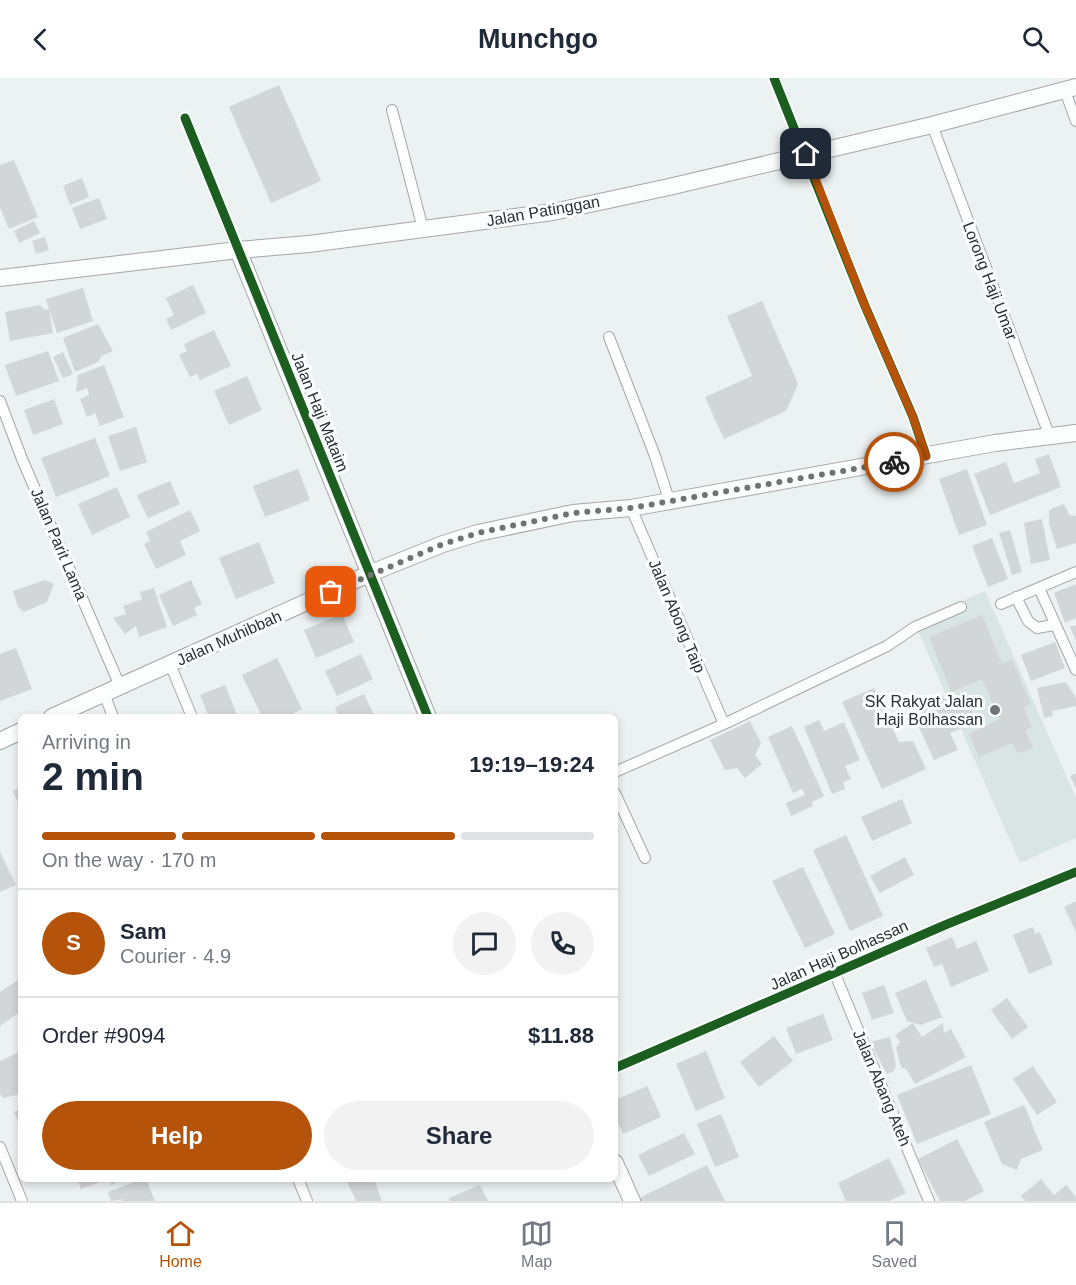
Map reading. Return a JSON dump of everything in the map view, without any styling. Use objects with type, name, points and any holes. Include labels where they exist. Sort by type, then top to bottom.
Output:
[{"type":"main road","name":"Jalan Patinggan","points":[[0,278],[238,250],[309,244],[553,212],[932,125],[1071,89]]},
{"type":"main road","name":"Jalan Haji Mataim","points":[[238,250],[427,714]]},
{"type":"main road","name":"Jalan Muhibbah","points":[[58,714],[371,573],[443,544],[478,533],[573,513],[631,508],[995,443],[1076,433]]},
{"type":"main road","points":[[0,741],[18,732]]},
{"type":"main road","points":[[618,1170],[632,1201]]},
{"type":"street","points":[[774,78],[865,306],[913,417],[926,456]]},
{"type":"street","points":[[1071,89],[1076,121]]},
{"type":"street","points":[[392,110],[423,229]]},
{"type":"street","name":"Jalan Haji Mataim","points":[[185,118],[238,250]]},
{"type":"street","name":"Lorong Haji Umar","points":[[932,125],[1050,437]]},
{"type":"street","points":[[609,337],[655,456],[669,500]]},
{"type":"street","name":"Jalan Parit Lama","points":[[0,401],[54,535],[120,686]]},
{"type":"street","name":"Jalan Abong Taip","points":[[631,508],[724,724]]},
{"type":"street","points":[[1001,604],[1076,572]]},
{"type":"street","points":[[1039,588],[1076,670]]},
{"type":"street","points":[[1016,597],[1028,621],[1037,628],[1054,625]]},
{"type":"street","points":[[618,771],[724,724],[887,646],[915,627],[960,607]]},
{"type":"street","points":[[170,664],[191,714]]},
{"type":"street","points":[[104,693],[112,714]]},
{"type":"street","points":[[618,800],[645,858]]},
{"type":"street","name":"Jalan Haji Bolhassan","points":[[618,1067],[945,925],[1076,872]]},
{"type":"street","name":"Jalan Abang Ateh","points":[[835,974],[929,1201]]},
{"type":"street","points":[[0,1147],[22,1201]]},
{"type":"street","points":[[299,1182],[307,1201]]},
{"type":"shaded area","name":"SK Rakyat Jalan Haji Bolhassan","points":[[985,591],[1076,798],[1076,838],[1020,863],[914,622]]},
{"type":"building","points":[[279,85],[321,181],[271,203],[229,107]]},
{"type":"building","points":[[14,160],[38,217],[9,229],[0,208],[0,165]]},
{"type":"building","points":[[82,178],[89,197],[70,205],[63,186]]},
{"type":"building","points":[[99,198],[107,219],[80,229],[72,208]]},
{"type":"building","points":[[34,221],[40,233],[19,243],[14,231]]},
{"type":"building","points":[[45,237],[49,250],[36,254],[32,241]]},
{"type":"building","points":[[193,285],[206,313],[171,330],[166,319],[174,315],[166,298]]},
{"type":"building","points":[[83,288],[93,321],[57,333],[46,299]]},
{"type":"building","points":[[762,301],[798,384],[786,411],[724,439],[705,397],[752,376],[727,316]]},
{"type":"building","points":[[40,305],[45,310],[49,309],[53,333],[10,341],[5,312]]},
{"type":"building","points":[[98,324],[113,351],[102,356],[98,362],[75,372],[63,338]]},
{"type":"building","points":[[214,330],[231,366],[200,380],[197,374],[190,377],[179,355],[187,351],[184,344]]},
{"type":"building","points":[[48,351],[59,381],[16,396],[5,365]]},
{"type":"building","points":[[63,352],[73,374],[63,378],[53,357]]},
{"type":"building","points":[[104,365],[124,417],[100,426],[95,413],[87,417],[80,399],[89,395],[87,388],[76,392],[78,375]]},
{"type":"building","points":[[247,376],[262,410],[229,425],[214,391]]},
{"type":"building","points":[[54,399],[63,424],[33,435],[24,410]]},
{"type":"building","points":[[136,427],[147,462],[120,471],[108,436]]},
{"type":"building","points":[[95,438],[110,476],[56,497],[41,458]]},
{"type":"building","points":[[1049,454],[1061,487],[990,515],[974,474],[1006,462],[1014,483],[1040,473],[1035,459]]},
{"type":"building","points":[[298,469],[310,500],[265,517],[253,486]]},
{"type":"building","points":[[967,469],[987,525],[959,535],[939,479]]},
{"type":"building","points":[[170,481],[180,504],[148,518],[137,495]]},
{"type":"building","points":[[117,487],[130,517],[92,535],[78,504]]},
{"type":"building","points":[[1064,504],[1069,515],[1076,516],[1076,543],[1057,549],[1049,523],[1049,510]]},
{"type":"building","points":[[190,510],[200,531],[180,541],[186,555],[156,569],[144,544],[150,541],[146,532]]},
{"type":"building","points":[[1042,519],[1050,560],[1031,564],[1024,523]]},
{"type":"building","points":[[1010,530],[1022,572],[1012,575],[999,533]]},
{"type":"building","points":[[992,538],[1008,579],[988,587],[972,546]]},
{"type":"building","points":[[259,542],[275,583],[236,599],[219,558]]},
{"type":"building","points":[[45,580],[54,584],[47,602],[24,612],[18,607],[13,591]]},
{"type":"building","points":[[191,580],[202,604],[194,608],[197,615],[173,626],[159,595]]},
{"type":"building","points":[[1076,584],[1076,618],[1065,623],[1054,593]]},
{"type":"building","points":[[154,588],[167,627],[139,637],[136,626],[125,634],[113,618],[126,614],[123,606],[142,599],[140,592]]},
{"type":"building","points":[[342,614],[354,642],[316,658],[304,630]]},
{"type":"building","points":[[982,615],[1002,664],[1012,660],[1031,704],[1024,707],[1032,727],[1025,730],[1033,748],[1018,753],[1012,743],[979,757],[969,734],[1000,719],[982,679],[951,692],[929,637]]},
{"type":"building","points":[[1076,625],[1076,641],[1070,627]]},
{"type":"building","points":[[1055,642],[1065,668],[1031,681],[1021,655]]},
{"type":"building","points":[[16,648],[32,689],[0,701],[0,654]]},
{"type":"building","points":[[361,654],[373,679],[337,696],[325,671]]},
{"type":"building","points":[[277,658],[302,709],[292,714],[261,714],[242,675]]},
{"type":"building","points":[[1066,682],[1076,698],[1076,706],[1052,711],[1053,716],[1044,718],[1037,688]]},
{"type":"building","points":[[225,685],[237,714],[208,714],[200,695]]},
{"type":"building","points":[[874,688],[899,742],[913,741],[926,769],[882,789],[842,702]]},
{"type":"building","points":[[963,692],[977,722],[950,733],[958,750],[934,760],[911,710],[943,695],[945,700]]},
{"type":"building","points":[[364,694],[374,714],[338,714],[335,707]]},
{"type":"building","points":[[819,720],[824,731],[844,722],[860,760],[845,766],[851,779],[843,782],[845,789],[832,794],[804,727]]},
{"type":"building","points":[[750,721],[761,743],[755,755],[762,764],[745,778],[737,768],[725,770],[710,740]]},
{"type":"building","points":[[792,726],[824,796],[812,802],[813,806],[791,816],[786,803],[805,795],[802,789],[793,793],[768,737]]},
{"type":"building","points":[[1076,773],[1076,788],[1070,776]]},
{"type":"building","points":[[18,788],[18,802],[13,791]]},
{"type":"building","points":[[902,799],[912,823],[872,841],[861,817]]},
{"type":"building","points":[[846,835],[883,916],[850,931],[813,850]]},
{"type":"building","points":[[0,852],[16,885],[0,892]]},
{"type":"building","points":[[905,857],[914,875],[880,893],[870,876]]},
{"type":"building","points":[[803,867],[835,934],[805,948],[772,881]]},
{"type":"building","points":[[1076,901],[1076,932],[1064,907]]},
{"type":"building","points":[[1033,927],[1035,934],[1040,932],[1053,964],[1029,974],[1013,935]]},
{"type":"building","points":[[952,937],[957,949],[976,941],[989,971],[951,987],[942,964],[934,967],[926,948]]},
{"type":"building","points":[[18,980],[18,1013],[0,1026],[0,992]]},
{"type":"building","points":[[926,980],[942,1017],[921,1025],[907,1021],[895,993]]},
{"type":"building","points":[[884,985],[894,1013],[872,1020],[862,993]]},
{"type":"building","points":[[1007,998],[1028,1027],[1012,1039],[991,1010]]},
{"type":"building","points":[[823,1014],[833,1040],[796,1054],[786,1028]]},
{"type":"building","points":[[913,1023],[922,1037],[943,1023],[944,1033],[951,1029],[966,1057],[915,1084],[907,1070],[901,1067],[896,1048],[900,1042],[895,1035]]},
{"type":"building","points":[[774,1036],[793,1061],[759,1087],[740,1062]]},
{"type":"building","points":[[890,1037],[896,1065],[894,1071],[887,1074],[870,1042]]},
{"type":"building","points":[[706,1051],[725,1098],[696,1111],[676,1064]]},
{"type":"building","points":[[18,1053],[18,1095],[3,1098],[0,1094],[0,1061]]},
{"type":"building","points":[[971,1065],[991,1114],[917,1144],[897,1095]]},
{"type":"building","points":[[1033,1066],[1057,1102],[1037,1115],[1013,1079]]},
{"type":"building","points":[[647,1086],[661,1117],[623,1134],[618,1123],[618,1099]]},
{"type":"building","points":[[1024,1105],[1043,1150],[1021,1159],[1017,1170],[1002,1164],[984,1122]]},
{"type":"building","points":[[721,1114],[739,1157],[715,1167],[697,1124]]},
{"type":"building","points":[[684,1133],[695,1154],[649,1176],[638,1155]]},
{"type":"building","points":[[957,1139],[984,1191],[965,1201],[940,1201],[918,1159]]},
{"type":"building","points":[[889,1158],[906,1193],[889,1201],[846,1201],[838,1183]]},
{"type":"building","points":[[707,1165],[725,1201],[640,1201],[639,1198]]},
{"type":"building","points":[[1041,1179],[1054,1195],[1066,1185],[1076,1197],[1076,1201],[1025,1201],[1021,1196]]},
{"type":"building","points":[[78,1182],[100,1182],[81,1189]]},
{"type":"building","points":[[134,1182],[147,1182],[155,1201],[121,1201],[124,1199],[111,1201],[108,1192]]},
{"type":"building","points":[[347,1182],[375,1182],[382,1201],[356,1201]]},
{"type":"building","points":[[480,1185],[488,1201],[450,1201],[449,1198]]},
{"type":"cycle path","points":[[774,78],[865,306],[913,417],[926,456]]},
{"type":"cycle path","points":[[185,118],[427,714]]},
{"type":"cycle path","points":[[618,1067],[945,925],[1076,872]]},
{"type":"way so far","points":[[331,592],[443,544],[478,533],[573,513],[631,508],[894,462]]},
{"type":"place","name":"SK Rakyat Jalan Haji Bolhassan","points":[[995,710]]},
{"type":"route","points":[[806,154],[865,306],[913,417],[926,456],[894,462]]}]
